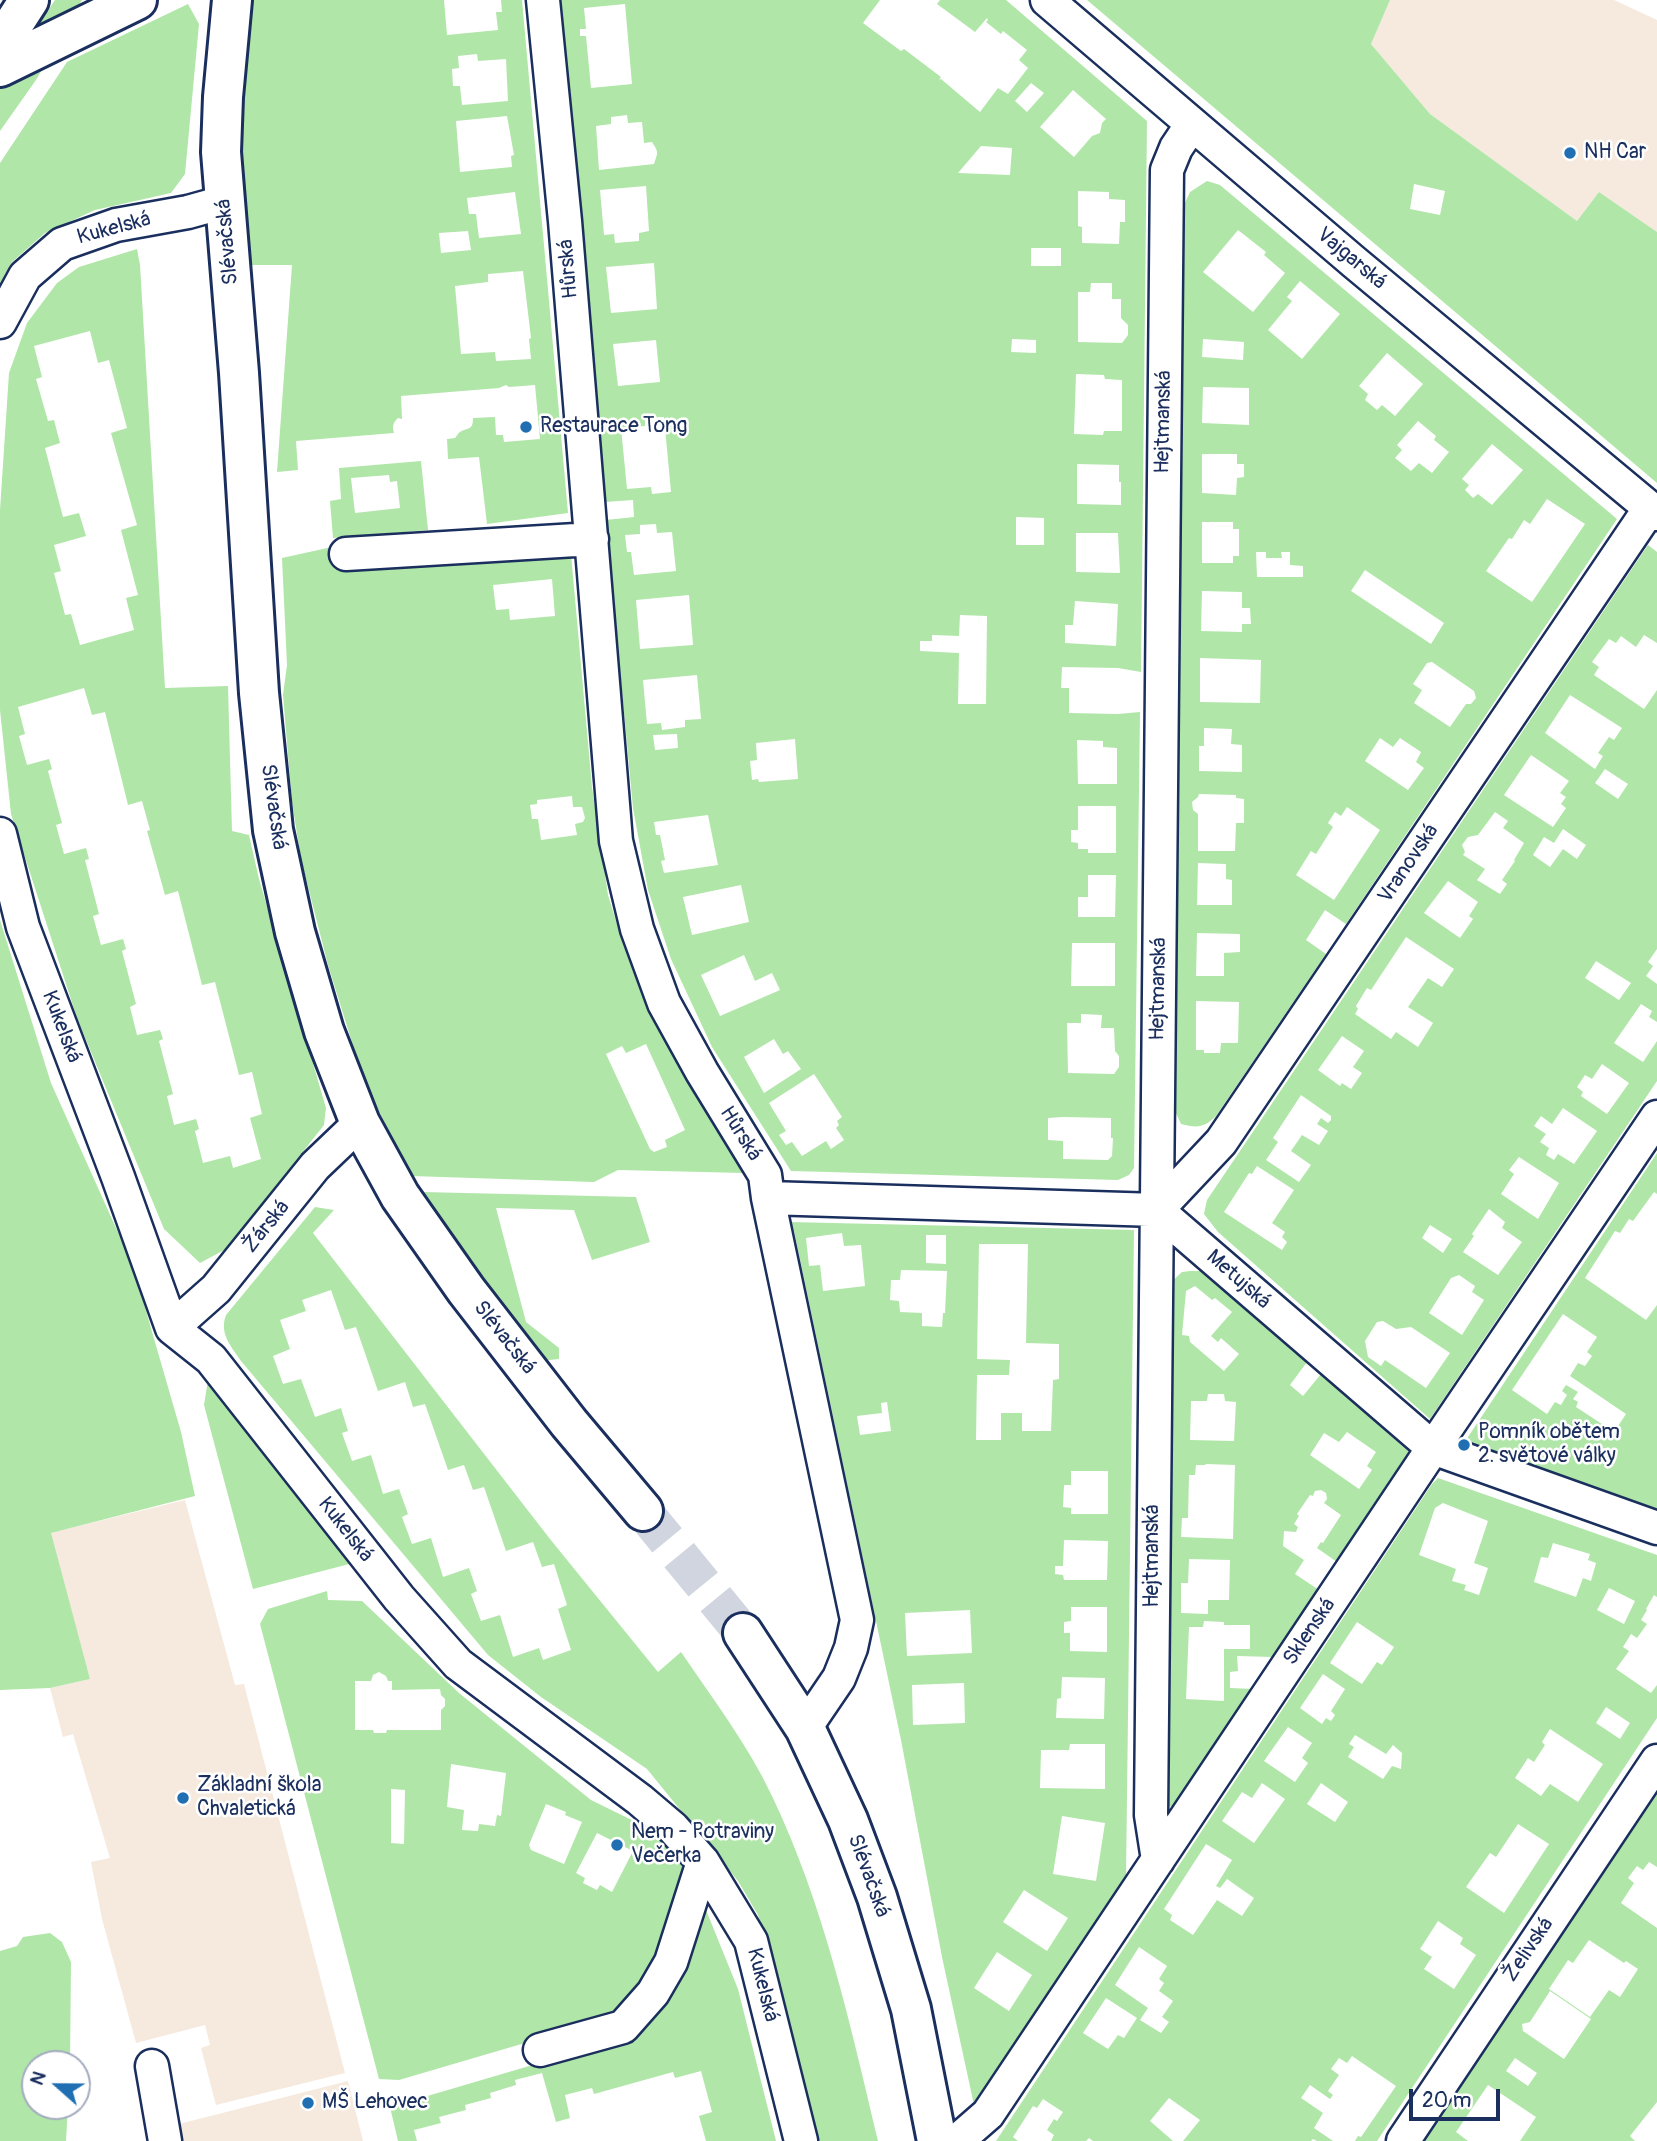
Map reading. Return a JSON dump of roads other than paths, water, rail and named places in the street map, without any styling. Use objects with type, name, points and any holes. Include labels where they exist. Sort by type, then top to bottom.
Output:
[{"type":"street","points":[[0,46],[29,0]]},
{"type":"street","points":[[0,68],[137,0]]},
{"type":"street","name":"Slévačská","points":[[232,0],[221,138],[224,202],[239,373],[260,693],[273,830],[295,932],[324,1031],[360,1123],[410,1213],[569,1423],[642,1511]]},
{"type":"street","name":"Hůrská","points":[[543,0],[565,221],[616,841],[637,929],[664,1003],[702,1072],[765,1175],[857,1620],[851,1648],[839,1678],[805,1728]]},
{"type":"street","name":"Vajgarská","points":[[1047,0],[1354,262],[1653,511]]},
{"type":"street","name":"Hejtmanská","points":[[1158,1860],[1151,1815],[1167,170],[1176,148],[1192,124]]},
{"type":"street","name":"Kukelská","points":[[0,322],[25,276],[62,244],[116,225],[188,212],[224,202]]},
{"type":"street","name":"Vranovská","points":[[1157,1210],[1221,1142],[1653,511]]},
{"type":"street","points":[[346,554],[592,539]]},
{"type":"street","name":"Kukelská","points":[[0,834],[23,928],[118,1177],[172,1328],[211,1359],[399,1598],[458,1664],[640,1800],[673,1828],[703,1862],[751,1941],[801,2141]]},
{"type":"street","name":"Sklenská","points":[[957,2141],[988,2114],[1657,1117]]},
{"type":"street","name":"Žárská","points":[[172,1328],[216,1289],[315,1166],[360,1123]]},
{"type":"street","points":[[768,1198],[1157,1210]]},
{"type":"street","name":"Metujská","points":[[1157,1210],[1433,1448],[1657,1528]]},
{"type":"street","name":"Slévačská","points":[[743,1633],[805,1728],[848,1820],[877,1897],[911,2009],[937,2141]]},
{"type":"street","name":"Želivská","points":[[1403,2141],[1657,1761]]},
{"type":"street","points":[[540,2050],[622,2027],[653,1993],[671,1962],[703,1862]]},
{"type":"street","points":[[152,2066],[165,2141]]},
{"type":"tunnel","points":[[643,1511],[743,1633]]},
{"type":"place","name":"NH Car","points":[[1570,153]]},
{"type":"place","name":"Restaurace Tong","points":[[526,427]]},
{"type":"place","name":"Pomník obětem 2. světové války","points":[[1464,1445]]},
{"type":"place","name":"Základní škola Chvaletická","points":[[183,1798]]},
{"type":"place","name":"Nem - Potraviny Večerka","points":[[617,1845]]},
{"type":"place","name":"MŠ Lehovec","points":[[308,2103]]}]
